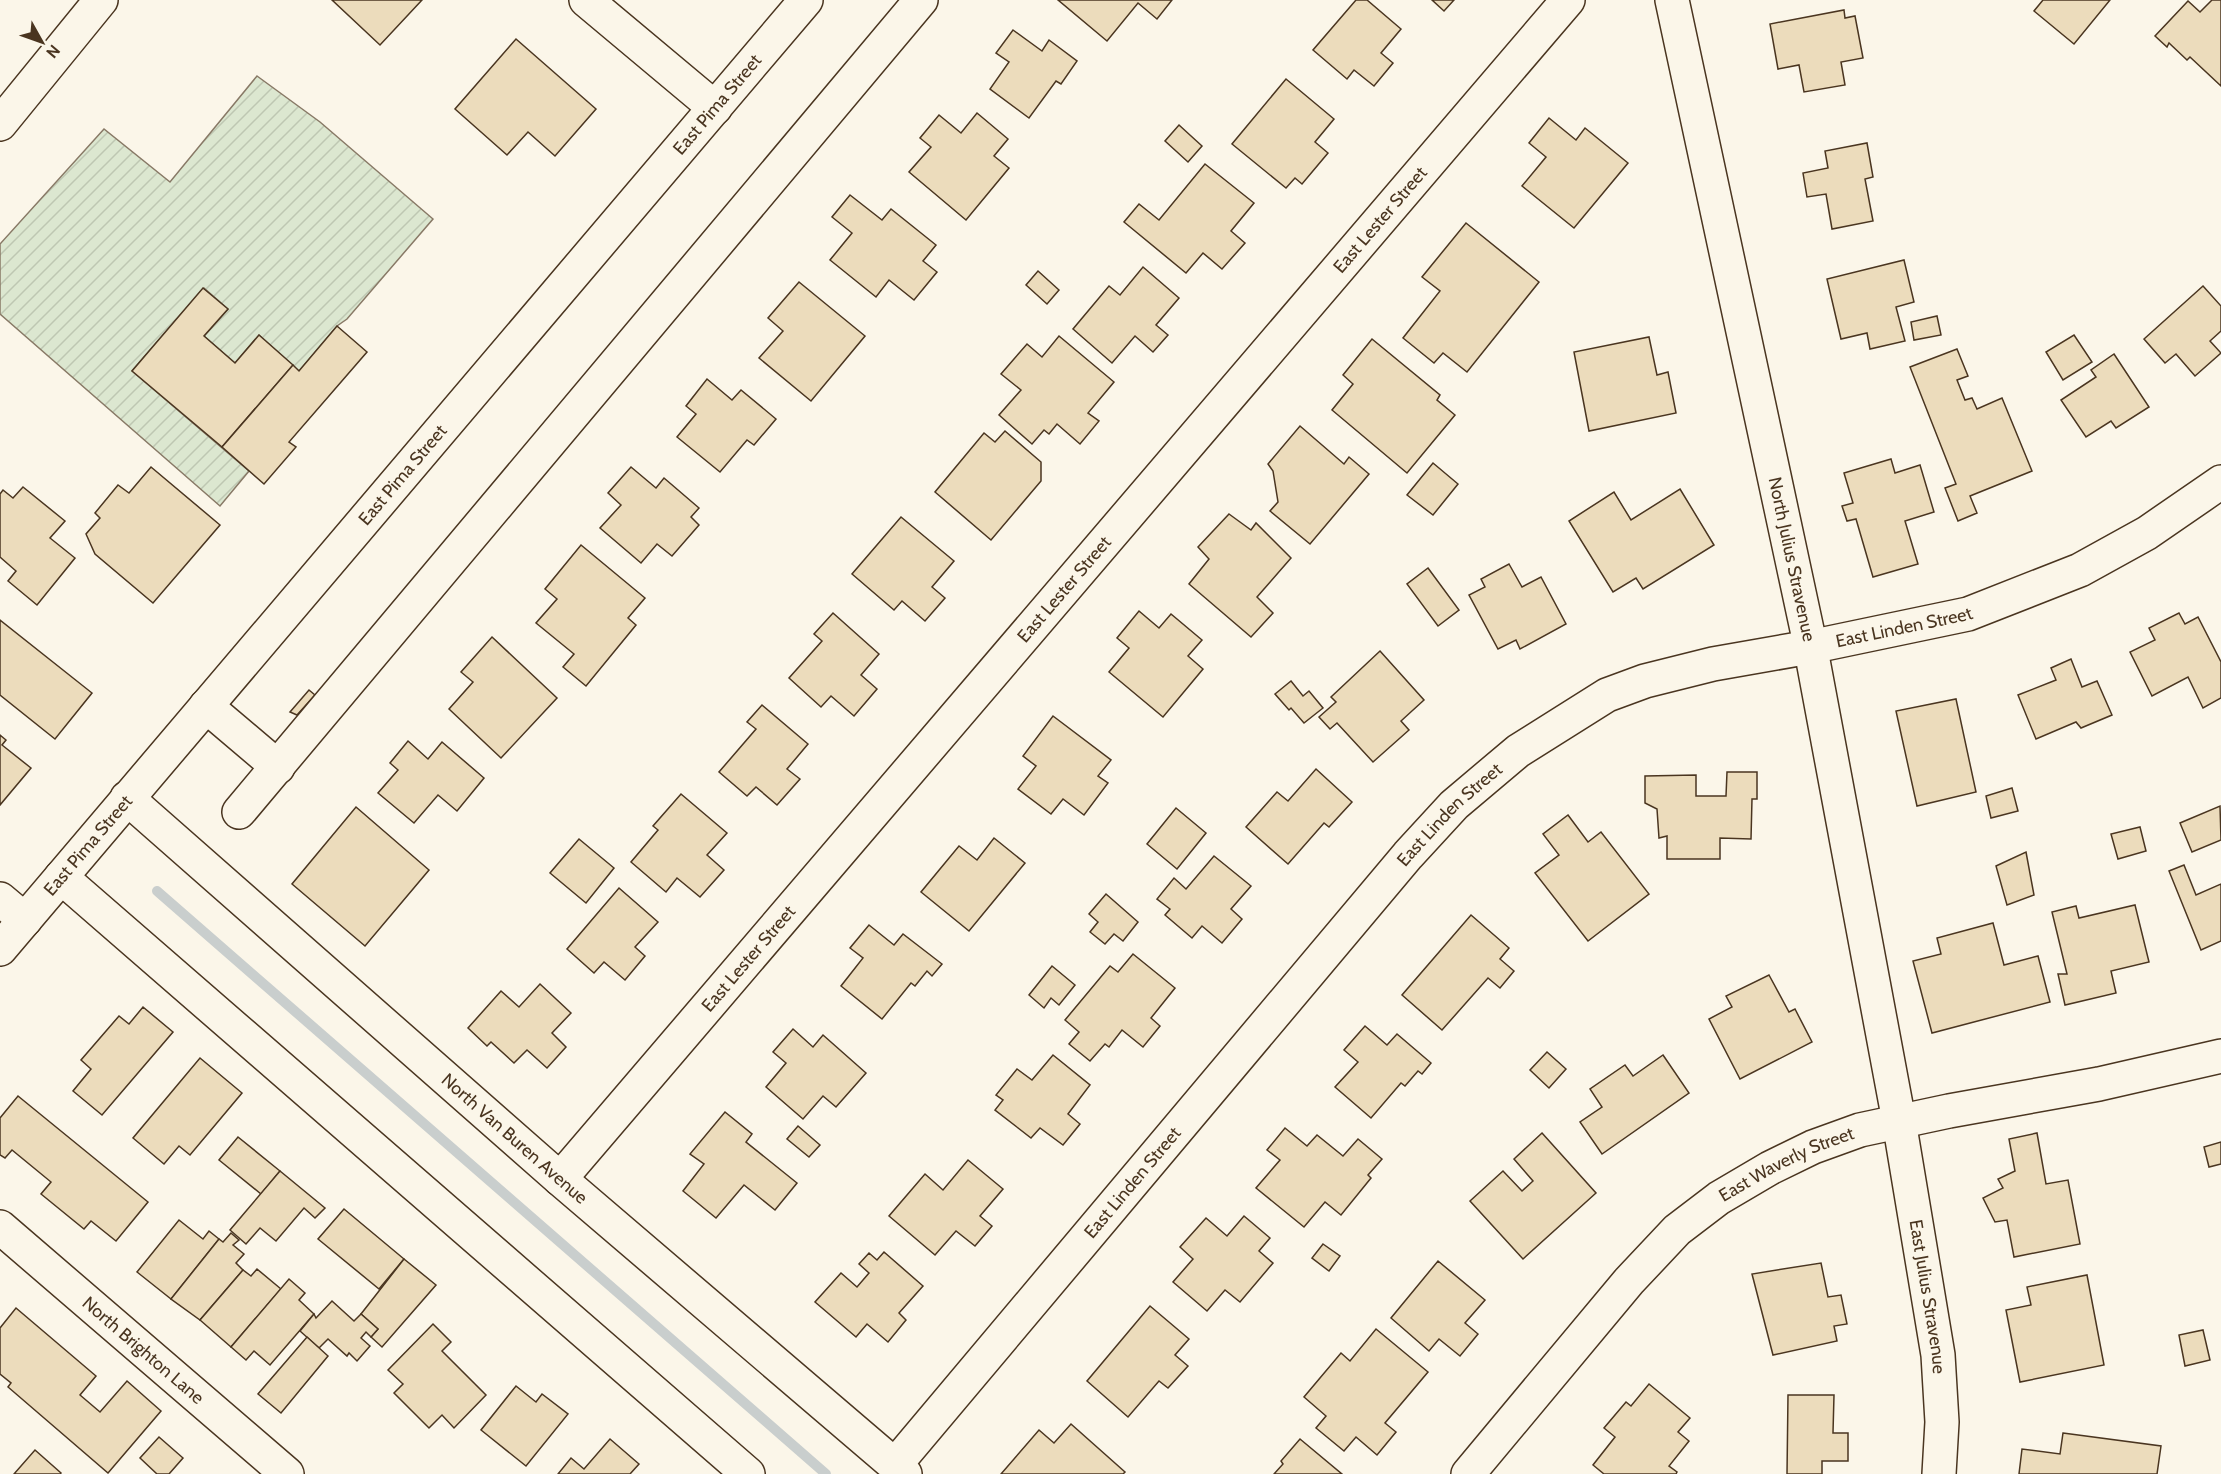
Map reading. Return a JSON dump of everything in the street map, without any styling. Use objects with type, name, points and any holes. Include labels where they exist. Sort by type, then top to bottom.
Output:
[{"type":"street","points":[[0,124],[101,0]]},
{"type":"street","points":[[586,0],[716,108]]},
{"type":"street","name":"East Pima Street","points":[[0,949],[806,0]]},
{"type":"street","points":[[239,812],[921,0]]},
{"type":"street","name":"East Lester Street","points":[[560,1179],[1568,0]]},
{"type":"street","name":"North Julius Stravenue","points":[[1672,0],[1810,647],[1899,1121]]},
{"type":"street","name":"East Linden Street","points":[[900,1470],[1408,855],[1454,805],[1518,751],[1607,695],[1645,681],[1713,664],[1810,647],[1968,614],[2024,593],[2080,570],[2147,533],[2221,482]]},
{"type":"street","points":[[206,705],[278,766]]},
{"type":"street","name":"North Van Buren Avenue","points":[[127,798],[560,1179],[900,1470]]},
{"type":"street","points":[[61,877],[748,1474]]},
{"type":"street","points":[[0,899],[25,920]]},
{"type":"street","name":"East Waverly Street","points":[[1468,1474],[1629,1281],[1677,1230],[1719,1198],[1813,1147],[1860,1130],[2099,1084],[2221,1056]]},
{"type":"street","name":"East Julius Stravenue","points":[[1899,1121],[1938,1355],[1942,1422],[1939,1474]]},
{"type":"street","name":"North Brighton Lane","points":[[0,1227],[286,1474]]},
{"type":"green space","points":[[257,76],[320,122],[433,219],[299,371],[259,335],[235,363],[204,336],[228,309],[204,288],[132,371],[249,471],[220,506],[0,314],[0,244],[104,129],[170,182]]},
{"type":"building","points":[[332,0],[422,0],[380,45]]},
{"type":"building","points":[[1058,0],[1172,0],[1157,19],[1138,3],[1107,41]]},
{"type":"building","points":[[1356,0],[1367,0],[1401,29],[1381,53],[1393,63],[1374,86],[1354,70],[1347,79],[1313,50]]},
{"type":"building","points":[[1432,0],[1454,0],[1444,11]]},
{"type":"building","points":[[2043,0],[2110,0],[2074,44],[2034,11]]},
{"type":"building","points":[[2212,0],[2221,0],[2221,86],[2190,57],[2187,60],[2169,43],[2167,47],[2155,36],[2188,1],[2200,12]]},
{"type":"building","points":[[1844,10],[1845,18],[1855,16],[1863,58],[1841,62],[1845,85],[1804,92],[1799,65],[1778,69],[1770,24]]},
{"type":"building","points":[[1013,30],[1042,51],[1049,40],[1077,61],[1061,84],[1056,81],[1029,118],[990,89],[1009,62],[996,53]]},
{"type":"building","points":[[516,39],[596,109],[555,156],[528,132],[507,155],[455,109]]},
{"type":"building","points":[[1286,79],[1334,119],[1315,142],[1328,153],[1302,184],[1295,178],[1286,188],[1232,144]]},
{"type":"building","points":[[977,113],[1008,139],[994,156],[1009,168],[966,220],[909,172],[931,147],[920,138],[939,115],[961,133]]},
{"type":"building","points":[[1549,118],[1576,140],[1585,128],[1628,163],[1574,228],[1522,186],[1546,157],[1529,143]]},
{"type":"building","points":[[1179,125],[1202,146],[1188,162],[1165,141]]},
{"type":"building","points":[[1867,143],[1873,177],[1865,179],[1873,221],[1832,229],[1826,194],[1807,197],[1803,173],[1828,168],[1825,151]]},
{"type":"building","points":[[1205,164],[1254,203],[1231,231],[1245,243],[1222,269],[1203,253],[1186,273],[1124,222],[1139,204],[1159,220]]},
{"type":"building","points":[[850,195],[882,220],[891,209],[936,245],[923,261],[937,272],[914,300],[889,280],[876,297],[830,260],[852,233],[832,217]]},
{"type":"building","points":[[1466,223],[1539,282],[1467,372],[1443,353],[1434,363],[1403,338],[1440,291],[1422,277]]},
{"type":"building","points":[[1904,260],[1914,302],[1896,307],[1905,341],[1870,349],[1867,333],[1841,339],[1827,279]]},
{"type":"building","points":[[1143,267],[1179,298],[1156,325],[1168,335],[1153,352],[1135,336],[1112,363],[1073,329],[1109,286],[1120,295]]},
{"type":"building","points":[[1038,271],[1059,290],[1047,304],[1026,285]]},
{"type":"building","points":[[799,282],[865,336],[811,401],[759,358],[783,331],[768,318]]},
{"type":"building","points":[[2203,286],[2221,306],[2221,331],[2210,341],[2221,353],[2195,376],[2176,354],[2165,363],[2144,339]]},
{"type":"building","points":[[203,288],[228,309],[204,336],[235,363],[259,335],[293,365],[222,447],[132,371]]},
{"type":"building","points":[[1937,316],[1941,335],[1914,340],[1911,322]]},
{"type":"building","points":[[337,326],[367,352],[289,442],[296,447],[264,484],[222,447],[293,365],[299,371]]},
{"type":"building","points":[[2074,335],[2092,362],[2063,380],[2046,352]]},
{"type":"building","points":[[1059,336],[1114,382],[1088,413],[1099,421],[1080,444],[1057,424],[1049,434],[1044,430],[1032,444],[999,415],[1021,390],[1001,374],[1027,344],[1042,357]]},
{"type":"building","points":[[1649,337],[1657,375],[1668,372],[1676,413],[1589,431],[1574,352]]},
{"type":"building","points":[[1372,339],[1440,395],[1437,400],[1455,415],[1407,473],[1332,410],[1353,384],[1343,375]]},
{"type":"building","points":[[1957,349],[1968,376],[1957,380],[1965,400],[1972,398],[1977,409],[2002,398],[2032,471],[1970,496],[1977,513],[1958,521],[1945,488],[1956,484],[1910,367]]},
{"type":"building","points":[[2114,354],[2149,407],[2116,428],[2111,421],[2086,437],[2061,400],[2096,377],[2091,370]]},
{"type":"building","points":[[707,379],[732,400],[741,390],[776,419],[754,445],[747,440],[720,472],[677,437],[696,414],[686,406]]},
{"type":"building","points":[[1300,426],[1344,464],[1349,457],[1369,474],[1310,544],[1270,511],[1278,502],[1273,471],[1268,464]]},
{"type":"building","points":[[1005,431],[1041,462],[1041,481],[991,540],[935,492],[984,433],[995,442]]},
{"type":"building","points":[[1891,459],[1895,473],[1920,465],[1934,512],[1905,521],[1918,564],[1873,577],[1856,519],[1847,521],[1842,506],[1853,503],[1844,473]]},
{"type":"building","points":[[1433,463],[1458,484],[1433,515],[1407,495]]},
{"type":"building","points":[[151,467],[220,525],[153,603],[95,554],[86,534],[100,518],[95,513],[118,485],[129,493]]},
{"type":"building","points":[[631,467],[656,488],[664,478],[699,508],[691,517],[699,525],[672,556],[657,544],[641,563],[600,528],[621,505],[608,493]]},
{"type":"building","points":[[23,487],[65,521],[50,538],[75,558],[37,605],[8,581],[16,571],[0,557],[0,494],[3,490],[13,498]]},
{"type":"building","points":[[1680,489],[1714,545],[1643,589],[1636,578],[1613,592],[1569,521],[1614,492],[1631,520]]},
{"type":"building","points":[[1229,514],[1251,530],[1256,523],[1291,558],[1257,597],[1273,613],[1251,637],[1189,584],[1209,559],[1198,547]]},
{"type":"building","points":[[901,517],[954,561],[932,587],[945,598],[925,621],[902,601],[894,610],[852,574]]},
{"type":"building","points":[[581,545],[645,598],[628,618],[636,625],[586,686],[563,667],[574,654],[536,623],[557,599],[545,589]]},
{"type":"building","points":[[1509,564],[1522,587],[1541,577],[1566,624],[1520,649],[1516,640],[1498,649],[1469,595],[1485,587],[1481,579]]},
{"type":"building","points":[[1428,568],[1459,610],[1438,626],[1407,584]]},
{"type":"building","points":[[1139,611],[1159,628],[1171,614],[1202,640],[1188,656],[1203,669],[1163,717],[1109,672],[1129,648],[1117,638]]},
{"type":"building","points":[[833,613],[879,654],[861,675],[877,689],[854,716],[831,696],[821,707],[789,678],[822,641],[814,634]]},
{"type":"building","points":[[2179,613],[2185,624],[2198,617],[2221,662],[2221,698],[2203,708],[2188,677],[2152,696],[2130,652],[2155,640],[2149,628]]},
{"type":"building","points":[[0,620],[92,693],[55,739],[0,695]]},
{"type":"building","points":[[492,637],[557,698],[501,758],[449,709],[473,682],[461,672]]},
{"type":"building","points":[[1380,651],[1424,700],[1401,721],[1409,730],[1373,762],[1337,723],[1330,729],[1319,717],[1336,702],[1331,697]]},
{"type":"building","points":[[2071,659],[2082,687],[2097,681],[2112,715],[2081,728],[2076,722],[2036,739],[2018,695],[2056,680],[2051,668]]},
{"type":"building","points":[[1291,681],[1303,696],[1309,691],[1323,708],[1304,723],[1275,694]]},
{"type":"building","points":[[309,690],[315,695],[297,715],[290,712]]},
{"type":"building","points":[[1956,699],[1976,792],[1917,806],[1896,711]]},
{"type":"building","points":[[762,705],[808,744],[787,769],[800,779],[777,805],[756,787],[747,796],[719,772],[756,729],[747,722]]},
{"type":"building","points":[[1053,716],[1111,760],[1098,776],[1108,783],[1084,815],[1063,799],[1051,814],[1018,789],[1036,766],[1023,756]]},
{"type":"building","points":[[0,735],[6,740],[2,745],[31,768],[0,805]]},
{"type":"building","points":[[408,741],[428,759],[442,742],[484,778],[457,811],[438,795],[414,823],[378,793],[398,770],[390,763]]},
{"type":"building","points":[[1316,769],[1352,802],[1329,827],[1324,823],[1288,864],[1246,827],[1277,792],[1288,801]]},
{"type":"building","points":[[1727,772],[1757,772],[1757,799],[1752,799],[1751,839],[1720,838],[1720,859],[1667,859],[1667,836],[1659,838],[1657,809],[1645,803],[1645,776],[1696,775],[1696,796],[1726,796]]},
{"type":"building","points":[[2012,788],[2018,811],[1991,818],[1986,796]]},
{"type":"building","points":[[681,794],[727,833],[707,855],[724,870],[700,897],[677,878],[666,892],[631,862],[658,830],[653,826]]},
{"type":"building","points":[[2220,806],[2221,840],[2192,852],[2180,823]]},
{"type":"building","points":[[356,807],[429,870],[365,946],[292,884]]},
{"type":"building","points":[[1176,808],[1206,833],[1177,869],[1147,844]]},
{"type":"building","points":[[1568,815],[1588,842],[1601,832],[1649,894],[1588,941],[1535,873],[1559,855],[1543,834]]},
{"type":"building","points":[[2140,827],[2146,851],[2118,859],[2111,834]]},
{"type":"building","points":[[994,838],[1025,863],[969,931],[921,892],[959,846],[977,860]]},
{"type":"building","points":[[579,839],[614,868],[586,903],[550,873]]},
{"type":"building","points":[[2026,852],[2034,895],[2007,905],[1996,866]]},
{"type":"building","points":[[1214,856],[1251,886],[1231,909],[1242,919],[1222,943],[1202,926],[1192,938],[1165,915],[1170,909],[1157,899],[1174,878],[1186,889]]},
{"type":"building","points":[[2184,865],[2196,895],[2221,884],[2221,941],[2201,950],[2169,871]]},
{"type":"building","points":[[619,888],[658,922],[635,947],[645,956],[625,980],[604,962],[594,973],[567,949]]},
{"type":"building","points":[[1106,894],[1138,922],[1123,941],[1114,934],[1105,944],[1090,932],[1098,922],[1089,914]]},
{"type":"building","points":[[2135,905],[2149,962],[2111,971],[2116,993],[2065,1005],[2058,974],[2067,974],[2052,912],[2076,906],[2079,918]]},
{"type":"building","points":[[1471,915],[1509,948],[1500,959],[1514,971],[1500,988],[1488,978],[1442,1030],[1402,995]]},
{"type":"building","points":[[1993,923],[2004,965],[2038,956],[2050,1002],[1932,1033],[1913,961],[1941,954],[1937,938]]},
{"type":"building","points":[[869,925],[894,945],[903,934],[942,964],[932,976],[927,971],[915,986],[911,983],[882,1019],[841,986],[863,958],[850,948]]},
{"type":"building","points":[[1133,954],[1175,988],[1151,1018],[1160,1026],[1143,1047],[1122,1030],[1109,1047],[1105,1044],[1090,1061],[1069,1044],[1079,1032],[1065,1020],[1110,966],[1118,972]]},
{"type":"building","points":[[1052,966],[1075,985],[1059,1005],[1051,998],[1044,1008],[1029,995]]},
{"type":"building","points":[[1769,975],[1789,1012],[1795,1009],[1812,1042],[1740,1079],[1709,1019],[1732,1007],[1726,996]]},
{"type":"building","points":[[540,984],[571,1013],[552,1033],[566,1047],[547,1068],[527,1050],[514,1063],[491,1042],[487,1046],[468,1028],[501,991],[519,1007]]},
{"type":"building","points":[[143,1007],[173,1032],[102,1115],[73,1091],[91,1069],[81,1060],[119,1016],[129,1024]]},
{"type":"building","points":[[1365,1026],[1387,1045],[1397,1034],[1431,1063],[1422,1074],[1418,1071],[1405,1086],[1401,1083],[1371,1118],[1335,1087],[1358,1062],[1344,1050]]},
{"type":"building","points":[[793,1029],[813,1047],[823,1035],[866,1073],[836,1107],[823,1096],[803,1119],[766,1087],[786,1063],[773,1052]]},
{"type":"building","points":[[1547,1052],[1566,1069],[1549,1088],[1530,1070]]},
{"type":"building","points":[[1053,1055],[1090,1085],[1068,1114],[1080,1124],[1063,1145],[1040,1128],[1031,1138],[995,1110],[1003,1100],[996,1095],[1017,1069],[1032,1080]]},
{"type":"building","points":[[1663,1055],[1689,1093],[1602,1154],[1580,1122],[1602,1107],[1590,1089],[1625,1065],[1633,1076]]},
{"type":"building","points":[[200,1058],[242,1093],[190,1155],[179,1146],[164,1164],[133,1138]]},
{"type":"building","points":[[18,1096],[148,1202],[116,1241],[91,1221],[84,1229],[41,1194],[51,1182],[12,1150],[5,1158],[0,1155],[0,1118]]},
{"type":"building","points":[[725,1112],[752,1134],[746,1142],[797,1183],[775,1210],[744,1185],[716,1218],[683,1191],[704,1164],[690,1154]]},
{"type":"building","points":[[798,1126],[820,1145],[809,1157],[787,1139]]},
{"type":"building","points":[[1285,1128],[1307,1146],[1317,1135],[1343,1156],[1358,1139],[1382,1159],[1368,1175],[1371,1178],[1341,1215],[1325,1202],[1304,1227],[1256,1188],[1280,1160],[1267,1150]]},
{"type":"building","points":[[1542,1133],[1596,1193],[1523,1259],[1470,1201],[1503,1171],[1522,1191],[1533,1181],[1514,1159]]},
{"type":"building","points":[[2037,1133],[2046,1184],[2068,1180],[2080,1244],[2014,1257],[2007,1220],[1995,1222],[1983,1198],[2003,1188],[1998,1179],[2015,1171],[2009,1139]]},
{"type":"building","points":[[238,1137],[280,1171],[261,1194],[219,1160]]},
{"type":"building","points":[[2221,1142],[2221,1164],[2209,1167],[2204,1147]]},
{"type":"building","points":[[968,1160],[1003,1189],[980,1216],[992,1226],[975,1246],[956,1231],[935,1255],[889,1216],[925,1174],[943,1190]]},
{"type":"building","points":[[280,1171],[325,1208],[315,1218],[304,1208],[276,1241],[260,1228],[246,1244],[230,1230]]},
{"type":"building","points":[[344,1209],[404,1259],[379,1289],[318,1239]]},
{"type":"building","points":[[1244,1216],[1270,1238],[1259,1251],[1273,1263],[1240,1302],[1225,1290],[1207,1311],[1173,1282],[1193,1259],[1180,1247],[1206,1218],[1227,1236]]},
{"type":"building","points":[[179,1220],[203,1239],[209,1231],[219,1239],[171,1299],[137,1272]]},
{"type":"building","points":[[231,1233],[239,1240],[233,1245],[244,1254],[236,1263],[243,1270],[200,1320],[171,1299],[219,1239],[223,1242]]},
{"type":"building","points":[[1323,1244],[1340,1256],[1329,1271],[1312,1258]]},
{"type":"building","points":[[884,1252],[923,1286],[899,1313],[906,1320],[888,1342],[867,1324],[856,1337],[815,1302],[841,1273],[857,1287],[869,1273],[859,1264],[869,1253],[877,1260]]},
{"type":"building","points":[[404,1259],[436,1285],[382,1347],[371,1337],[378,1329],[361,1314]]},
{"type":"building","points":[[1438,1261],[1485,1300],[1465,1323],[1478,1334],[1460,1356],[1439,1339],[1429,1351],[1391,1318]]},
{"type":"building","points":[[1821,1263],[1828,1297],[1841,1295],[1847,1324],[1834,1326],[1837,1341],[1773,1355],[1752,1274]]},
{"type":"building","points":[[257,1269],[281,1289],[231,1347],[200,1320],[243,1270],[251,1276]]},
{"type":"building","points":[[2087,1275],[2104,1365],[2020,1382],[2006,1310],[2031,1305],[2027,1287]]},
{"type":"building","points":[[289,1279],[305,1293],[299,1300],[314,1314],[270,1365],[254,1351],[246,1360],[231,1347]]},
{"type":"building","points":[[332,1301],[354,1321],[361,1314],[378,1329],[371,1337],[366,1332],[361,1338],[370,1346],[357,1361],[349,1353],[347,1356],[328,1339],[319,1348],[300,1331],[314,1314],[316,1318]]},
{"type":"building","points":[[1150,1306],[1189,1339],[1175,1355],[1188,1366],[1168,1388],[1159,1381],[1128,1417],[1087,1381]]},
{"type":"building","points":[[16,1308],[96,1376],[80,1395],[100,1412],[127,1381],[161,1411],[108,1473],[8,1387],[11,1383],[0,1374],[0,1328]]},
{"type":"building","points":[[433,1324],[451,1342],[442,1351],[486,1395],[454,1428],[442,1415],[429,1428],[394,1393],[403,1384],[388,1370]]},
{"type":"building","points":[[1376,1329],[1428,1372],[1385,1423],[1396,1432],[1377,1455],[1356,1437],[1344,1451],[1316,1428],[1326,1416],[1304,1397],[1341,1353],[1350,1361]]},
{"type":"building","points":[[2203,1330],[2210,1360],[2185,1366],[2179,1335]]},
{"type":"building","points":[[307,1337],[328,1356],[281,1413],[258,1394]]},
{"type":"building","points":[[1649,1384],[1690,1418],[1678,1432],[1689,1441],[1669,1466],[1677,1472],[1676,1474],[1604,1474],[1593,1465],[1615,1437],[1604,1428],[1626,1402],[1631,1406]]},
{"type":"building","points":[[516,1386],[536,1402],[542,1394],[568,1414],[526,1466],[481,1430]]},
{"type":"building","points":[[1788,1395],[1834,1395],[1833,1433],[1848,1433],[1848,1461],[1822,1461],[1822,1474],[1787,1474]]},
{"type":"building","points":[[1071,1424],[1125,1472],[1123,1474],[1001,1474],[1039,1430],[1054,1443]]},
{"type":"building","points":[[2063,1433],[2161,1446],[2157,1474],[2019,1474],[2022,1449],[2060,1454]]},
{"type":"building","points":[[159,1437],[183,1458],[169,1474],[157,1474],[140,1458]]},
{"type":"building","points":[[610,1439],[639,1464],[630,1474],[558,1474],[571,1458],[584,1469]]},
{"type":"building","points":[[1300,1439],[1342,1474],[1274,1474],[1283,1464],[1281,1461]]},
{"type":"building","points":[[35,1450],[61,1473],[14,1474]]},
{"type":"waterway","points":[[157,891],[826,1474]]}]
